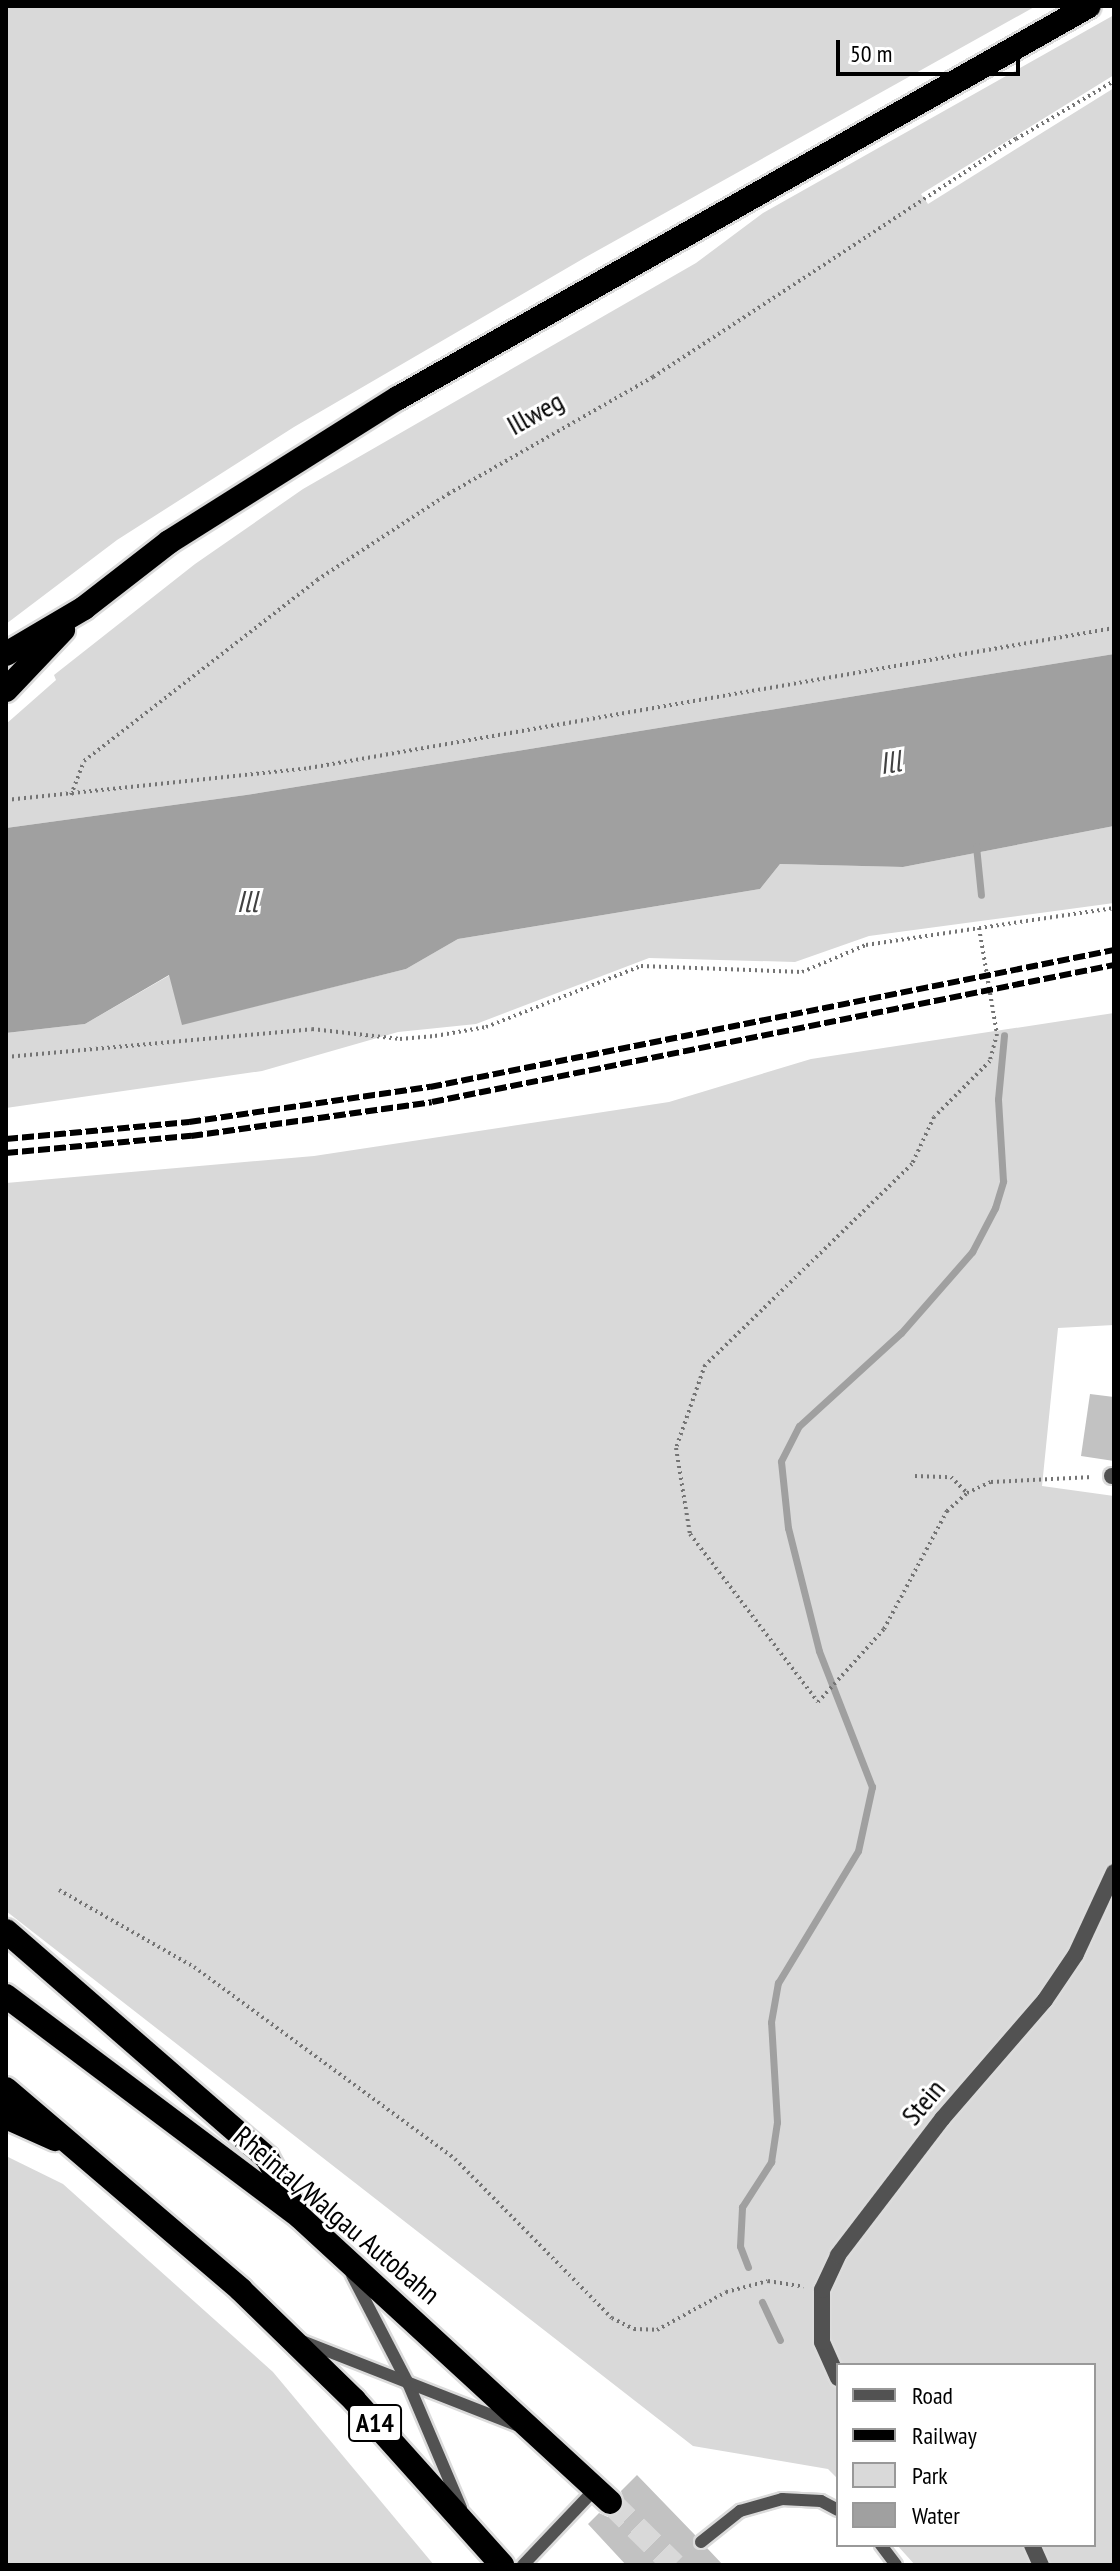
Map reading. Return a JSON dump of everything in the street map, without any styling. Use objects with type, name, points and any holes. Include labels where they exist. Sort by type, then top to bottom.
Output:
[{"type":"highway","points":[[6,654],[84,608],[169,542],[398,398],[1089,6]]},
{"type":"highway","points":[[6,690],[84,608]]},
{"type":"highway","points":[[6,1931],[267,2158],[300,2217]]},
{"type":"highway","name":"Rheintal/Walgau Autobahn","points":[[6,1996],[300,2217],[603,2495]]},
{"type":"highway","name":"A14","points":[[6,2089],[84,2152],[288,2336],[354,2400],[502,2565]]},
{"type":"highway","points":[[6,2117],[84,2152]]},
{"type":"street","name":"Stein","points":[[836,2374],[822,2342],[822,2290],[838,2255],[873,2205],[1045,2000],[1076,1954],[1114,1872]]},
{"type":"lane","points":[[340,2252],[408,2383],[470,2530]]},
{"type":"lane","points":[[288,2336],[539,2434]]},
{"type":"lane","points":[[523,2565],[603,2495]]},
{"type":"lane","points":[[701,2542],[740,2511],[782,2499],[821,2501],[836,2509]]},
{"type":"lane","points":[[882,2547],[896,2565]]},
{"type":"path","name":"Illweg","points":[[71,795],[84,761],[317,580],[448,494],[653,377],[1016,139],[1114,81]]},
{"type":"path","points":[[6,800],[309,768],[1114,628]]},
{"type":"path","points":[[6,1057],[312,1029],[400,1039],[435,1036],[486,1027],[641,966],[802,972],[866,945],[1114,908]]},
{"type":"path","points":[[979,928],[997,1034],[990,1061],[934,1117],[912,1164],[705,1365],[676,1448],[690,1534],[818,1702],[884,1629],[947,1511],[967,1493],[991,1482],[1113,1476]]},
{"type":"path","points":[[915,1476],[951,1477],[967,1493]]},
{"type":"path","points":[[59,1890],[194,1967],[455,2159],[612,2318],[634,2329],[657,2330],[726,2292],[768,2281],[822,2290]]},
{"type":"green space","points":[[6,6],[1036,6],[586,257],[294,427],[117,540],[6,624]]},
{"type":"green space","points":[[1114,15],[1114,75],[921,194],[928,204],[1114,88],[1114,654],[246,795],[6,828],[6,724],[56,680],[54,675],[195,564],[303,489],[696,263],[763,213]]},
{"type":"green space","points":[[1114,826],[1114,903],[869,936],[795,962],[649,958],[476,1024],[398,1032],[262,1071],[6,1108],[6,1033],[85,1024],[170,975],[183,1024],[406,969],[458,939],[760,889],[780,864],[903,867]]},
{"type":"green space","points":[[1114,1013],[1114,1325],[1058,1328],[1042,1486],[1114,1496],[1114,2565],[915,2565],[899,2547],[1096,2547],[1096,2363],[836,2363],[836,2477],[828,2469],[693,2446],[6,1911],[6,1183],[314,1156],[669,1102],[811,1059]]},
{"type":"green space","points":[[6,2156],[63,2184],[273,2372],[434,2565],[6,2565]]},
{"type":"water","name":"Ill","points":[[1114,654],[1114,826],[903,867],[780,864],[760,889],[458,939],[406,969],[182,1025],[169,975],[85,1024],[6,1033],[6,828],[246,795]]},
{"type":"building","points":[[1090,1394],[1114,1397],[1114,1461],[1081,1456]]},
{"type":"building","points":[[637,2475],[695,2535],[695,2548],[707,2548],[723,2565],[626,2565],[588,2524],[599,2513],[608,2517],[620,2513],[625,2504],[621,2491]]},
{"type":"waterway","points":[[976,846],[981,895]]},
{"type":"waterway","points":[[748,2267],[740,2246],[742,2207],[771,2162],[777,2122],[771,2022],[778,1983],[858,1851],[872,1787],[819,1651],[788,1528],[781,1461],[799,1426],[901,1333],[972,1252],[995,1208],[1003,1181],[998,1099],[1004,1035]]},
{"type":"waterway","points":[[762,2302],[780,2340]]},
{"type":"tunnel","points":[[610,2502],[674,2565]]},
{"type":"railway","points":[[6,1139],[189,1122],[430,1087],[1114,950]]},
{"type":"railway","points":[[6,1153],[191,1136],[432,1102],[1114,965]]}]
